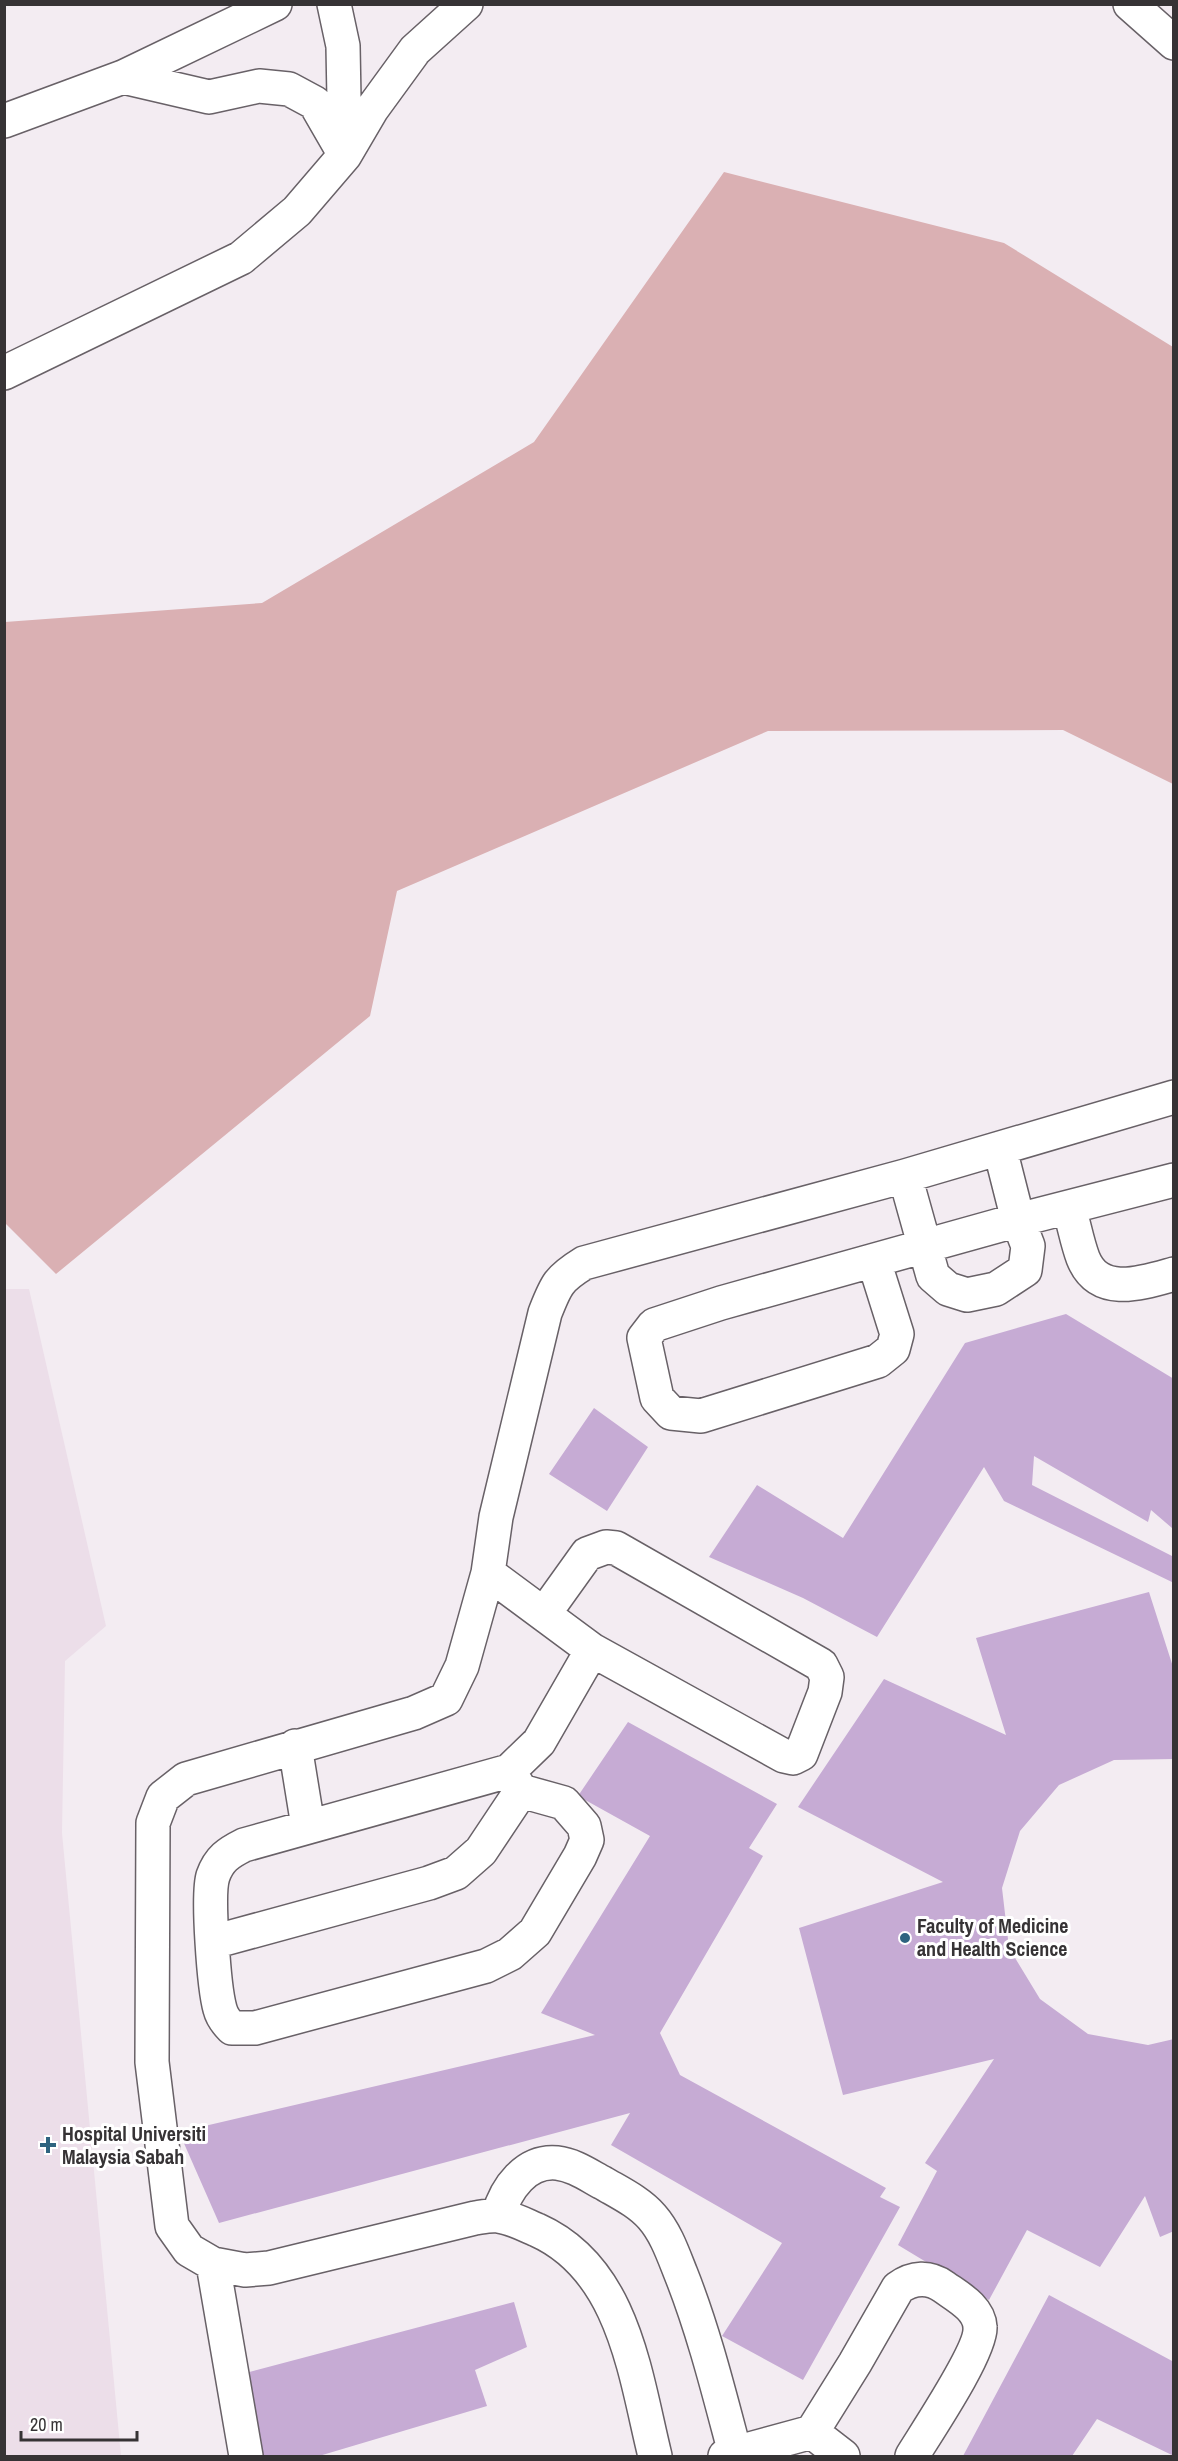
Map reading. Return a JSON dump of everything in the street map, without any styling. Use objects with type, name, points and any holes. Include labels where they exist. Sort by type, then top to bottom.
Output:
[{"type":"street","points":[[4,121],[123,77],[275,4]]},
{"type":"street","points":[[334,4],[343,46],[345,155]]},
{"type":"street","points":[[4,373],[241,258],[297,211],[345,155],[372,109],[415,50],[466,4]]},
{"type":"street","points":[[1130,4],[1173,43]]},
{"type":"street","points":[[123,77],[209,97],[259,86],[290,89],[315,104],[345,155]]},
{"type":"street","points":[[655,2457],[629,2348],[616,2314],[598,2280],[570,2251],[547,2235],[498,2216],[475,2218],[269,2268],[245,2270],[213,2264],[189,2250],[172,2226],[152,2062],[153,1823],[163,1797],[186,1779],[414,1713],[446,1699],[462,1665],[488,1573],[496,1517],[545,1313],[556,1285],[568,1273],[584,1263],[905,1176],[1173,1097]]},
{"type":"street","points":[[905,1176],[933,1276],[948,1289],[967,1295],[996,1289],[1025,1270],[1028,1246],[1018,1220],[1000,1149]]},
{"type":"street","points":[[874,1262],[897,1334],[893,1349],[878,1361],[701,1416],[672,1413],[657,1398],[644,1338],[654,1325],[721,1303],[925,1248],[1018,1220],[1173,1180]]},
{"type":"street","points":[[1070,1208],[1083,1260],[1095,1275],[1110,1285],[1138,1284],[1173,1274]]},
{"type":"street","points":[[488,1573],[592,1650],[784,1756],[793,1758],[801,1754],[825,1692],[827,1677],[821,1665],[616,1548],[606,1547],[587,1554],[544,1614]]},
{"type":"street","points":[[213,1942],[429,1883],[456,1873],[481,1851],[515,1781],[592,1650]]},
{"type":"street","points":[[296,1746],[308,1826]]},
{"type":"street","points":[[515,1781],[564,1803],[584,1826],[587,1840],[535,1932],[510,1954],[486,1966],[452,1976],[255,2028],[232,2028],[224,2020],[216,1992],[211,1886],[213,1877],[223,1857],[244,1845],[308,1826],[515,1781]]},
{"type":"street","points":[[498,2216],[502,2202],[516,2180],[531,2168],[545,2162],[564,2164],[580,2170],[641,2206],[660,2228],[696,2311],[730,2455],[812,2432],[898,2288],[906,2282],[925,2279],[940,2285],[967,2304],[976,2314],[981,2325],[980,2337],[912,2457]]},
{"type":"street","points":[[213,2264],[246,2457]]},
{"type":"street","points":[[812,2432],[843,2457]]},
{"type":"shaded area","points":[[724,172],[1004,243],[1173,347],[1173,784],[1063,730],[768,731],[397,891],[370,1016],[56,1274],[5,1223],[5,622],[262,603],[534,442]]},
{"type":"shaded area","name":"Hospital Universiti Malaysia Sabah","points":[[5,1289],[29,1289],[106,1626],[65,1661],[62,1833],[121,2456],[5,2456]]},
{"type":"building","points":[[1066,1314],[1174,1379],[1174,1524],[1172,1528],[1151,1510],[1148,1522],[1034,1456],[1032,1485],[1174,1557],[1174,1583],[1004,1501],[984,1467],[877,1637],[803,1598],[709,1557],[757,1485],[843,1538],[965,1343]]},
{"type":"building","points":[[594,1408],[648,1447],[607,1511],[549,1474]]},
{"type":"building","name":"Faculty of Medicine and Health Science","points":[[1149,1592],[1174,1670],[1174,1759],[1114,1760],[1059,1785],[1020,1831],[1002,1888],[1009,1948],[1040,1999],[1088,2034],[1148,2045],[1174,2039],[1174,2231],[1160,2237],[1145,2196],[1100,2267],[1027,2230],[989,2300],[898,2245],[937,2171],[925,2163],[994,2059],[843,2095],[799,1928],[943,1882],[798,1807],[884,1679],[1006,1735],[976,1638]]},
{"type":"building","points":[[628,1722],[777,1804],[749,1848],[763,1856],[660,2033],[680,2075],[886,2188],[880,2197],[900,2207],[803,2380],[722,2336],[782,2243],[611,2145],[630,2113],[219,2223],[179,2132],[595,2035],[541,2013],[650,1836],[578,1796]]},
{"type":"building","points":[[1049,2295],[1174,2362],[1174,2456],[1097,2419],[1072,2456],[963,2456]]},
{"type":"building","points":[[514,2302],[527,2347],[475,2370],[487,2406],[319,2456],[257,2456],[234,2376]]},
{"type":"place","name":"Faculty of Medicine and Health Science","points":[[905,1938]]},
{"type":"place","name":"Hospital Universiti Malaysia Sabah","points":[[48,2145]]}]
